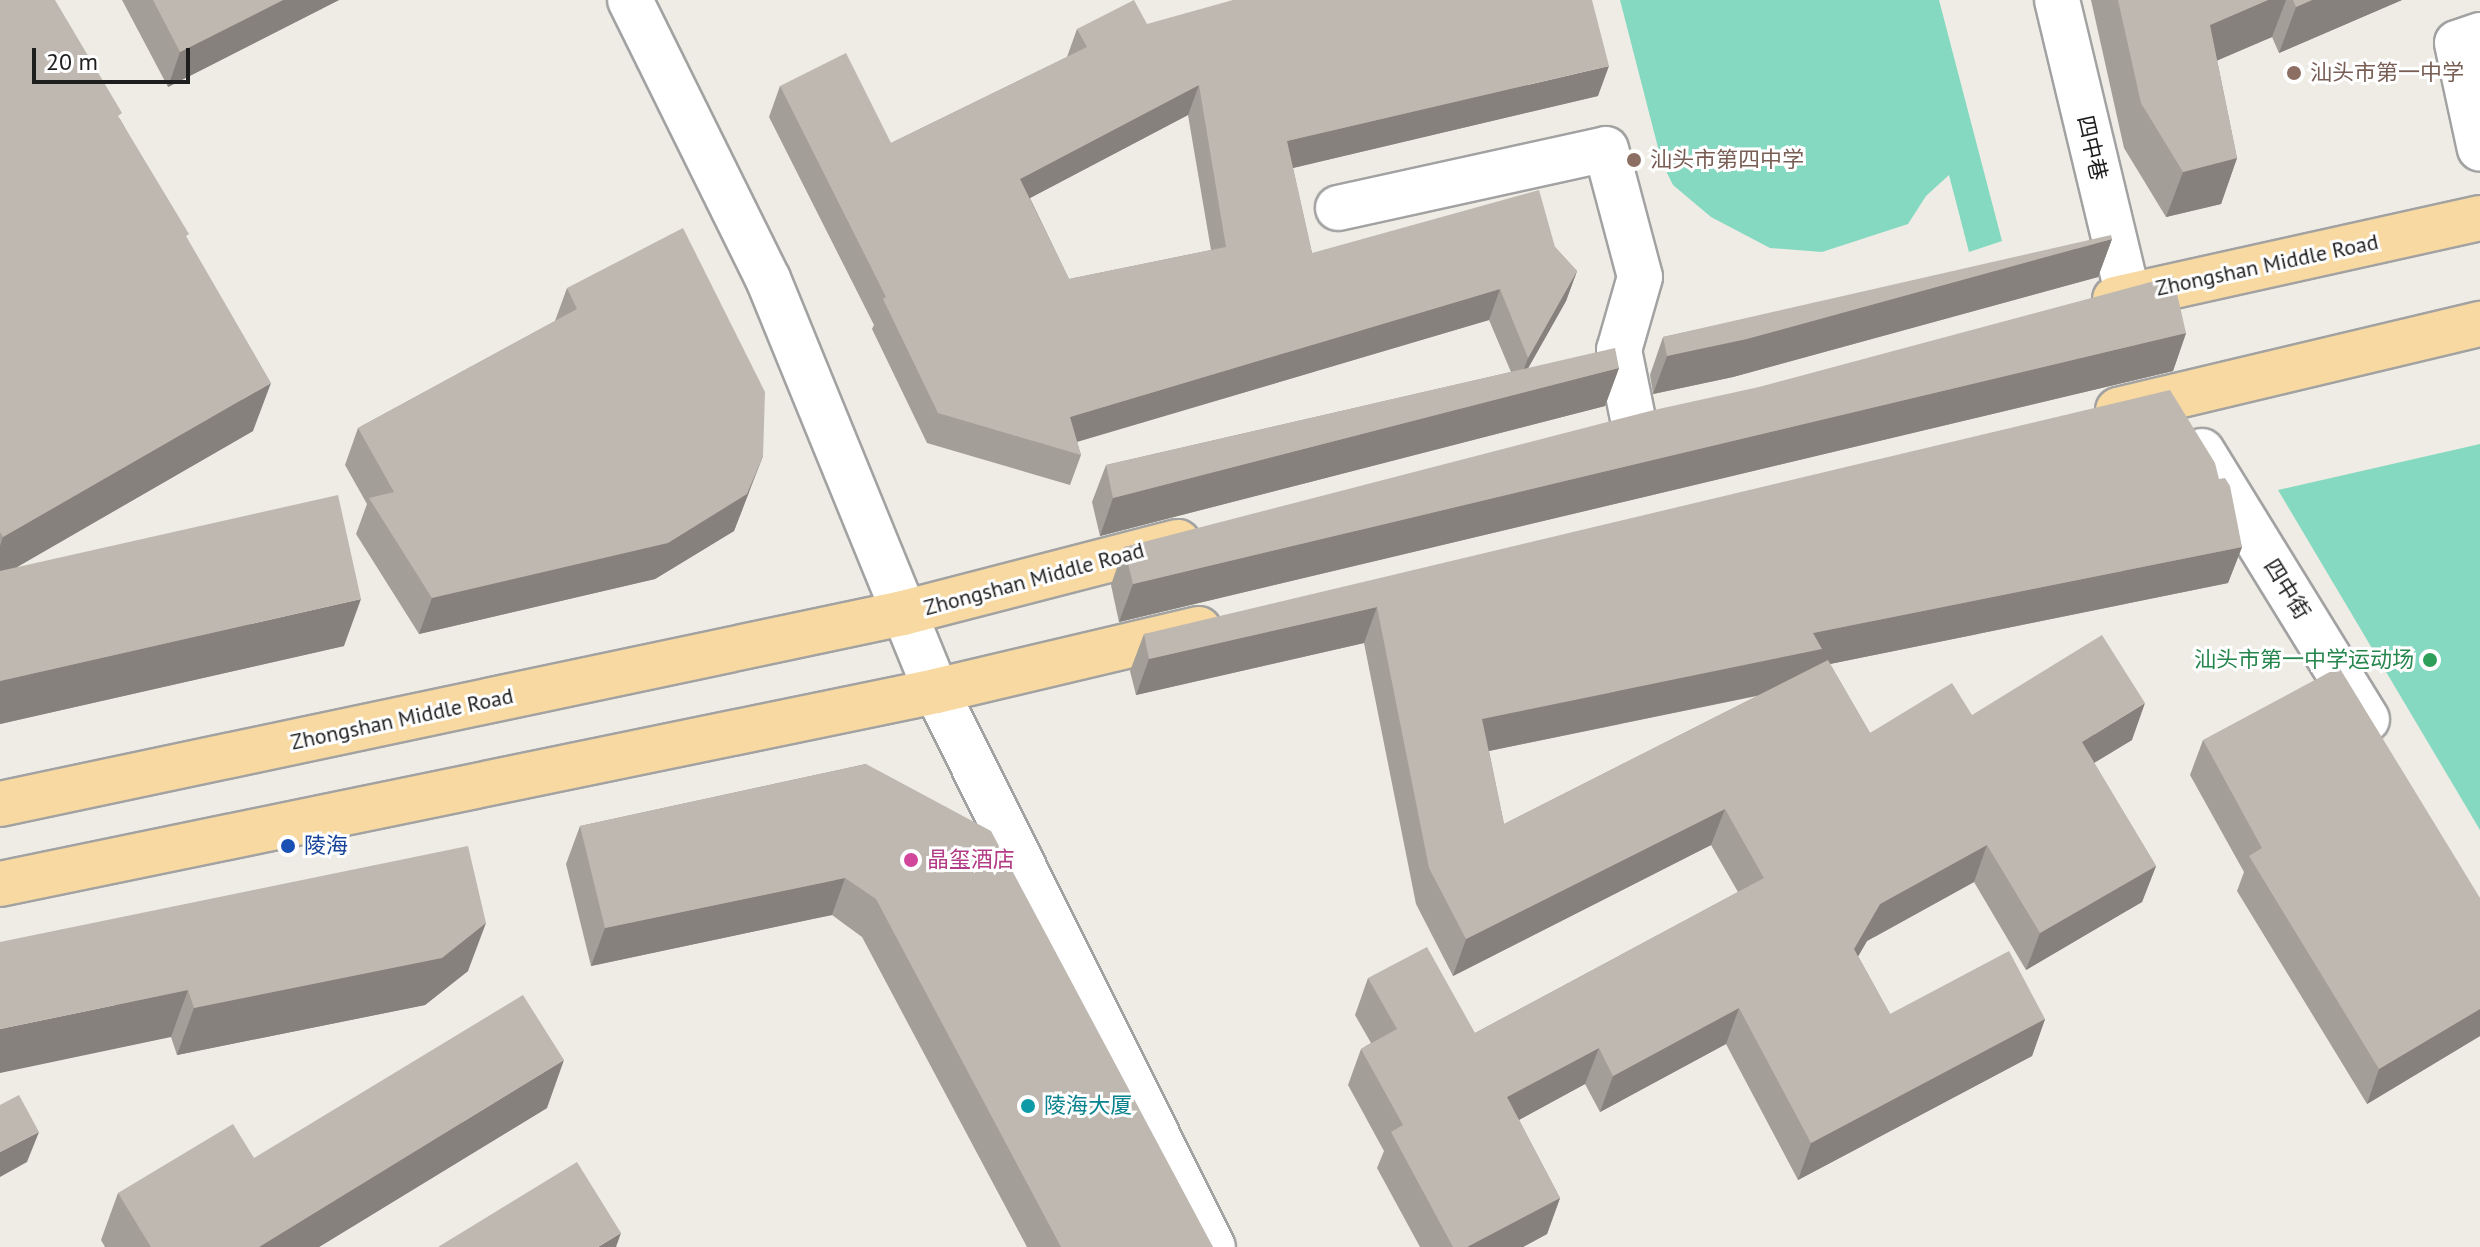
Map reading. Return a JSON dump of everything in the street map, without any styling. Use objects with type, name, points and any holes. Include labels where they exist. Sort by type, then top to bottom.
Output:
[{"type":"main road","name":"Zhongshan Middle Road","points":[[2083,307],[2480,218]]},
{"type":"main road","points":[[2077,420],[2480,324]]},
{"type":"main road","points":[[1588,435],[1679,414]]},
{"type":"main road","name":"Zhongshan Middle Road","points":[[0,804],[903,613],[1223,530]]},
{"type":"main road","points":[[0,884],[936,691],[1244,618]]},
{"type":"street","points":[[630,0],[768,279],[936,691],[1213,1247]]},
{"type":"street","name":"四中巷","points":[[2057,0],[2128,295]]},
{"type":"street","points":[[2480,35],[2457,43],[2480,149]]},
{"type":"street","points":[[1338,208],[1606,149],[1640,277],[1619,350],[1634,424]]},
{"type":"street","name":"四中街","points":[[2169,398],[2390,757]]},
{"type":"green space","points":[[1620,0],[1939,0],[2002,241],[1969,252],[1949,175],[1926,196],[1908,224],[1822,252],[1770,248],[1711,217],[1673,185],[1662,163]]},
{"type":"green space","name":"汕头市第一中学运动场","points":[[2480,444],[2480,830],[2278,490]]},
{"type":"building","points":[[0,0],[55,0],[122,113],[118,116],[189,234],[186,236],[271,383],[3,537],[0,532]]},
{"type":"building","points":[[153,0],[283,0],[180,52]]},
{"type":"building","points":[[1134,0],[1147,24],[1233,0],[1592,0],[1609,66],[1287,141],[1312,253],[1539,190],[1555,247],[1577,271],[1528,358],[1500,289],[1070,417],[1081,455],[938,413],[883,299],[886,297],[780,86],[846,53],[891,143],[1087,47],[1077,29]],"holes":[[[1199,85],[1226,247],[1069,279],[1020,179]]]},
{"type":"building","points":[[2118,0],[2268,0],[2210,25],[2237,158],[2183,172],[2141,103]]},
{"type":"building","points":[[2293,0],[2312,0],[2296,7]]},
{"type":"building","points":[[683,228],[765,392],[763,456],[747,494],[668,543],[432,598],[369,498],[394,492],[358,428],[577,309],[567,288]]},
{"type":"building","points":[[2111,235],[2112,239],[1747,339],[1667,356],[1663,337]]},
{"type":"building","points":[[2173,276],[2186,333],[1133,584],[1124,547],[1654,410],[1759,387]]},
{"type":"building","points":[[1615,348],[1619,368],[1113,498],[1106,465]]},
{"type":"building","points":[[2170,390],[2215,463],[2219,479],[2225,478],[2230,486],[2242,547],[1813,633],[1822,649],[1482,719],[1504,824],[1828,660],[1870,733],[1952,683],[1972,715],[2102,635],[2145,703],[2082,742],[2156,866],[2040,933],[1987,845],[1880,904],[1854,949],[1890,1014],[2009,951],[2045,1019],[1811,1143],[1739,1008],[1613,1076],[1599,1048],[1507,1097],[1560,1198],[1467,1247],[1453,1247],[1391,1132],[1403,1125],[1361,1049],[1397,1029],[1368,978],[1427,947],[1475,1033],[1764,878],[1725,809],[1466,939],[1429,868],[1377,607],[1149,659],[1144,634]]},
{"type":"building","points":[[338,495],[361,599],[0,681],[0,571]]},
{"type":"building","points":[[2339,667],[2480,898],[2480,1009],[2379,1069],[2249,856],[2262,848],[2203,740]]},
{"type":"building","name":"陵海大厦","points":[[866,764],[991,831],[1213,1247],[1061,1247],[876,899],[845,878],[605,928],[580,826]]},
{"type":"building","points":[[468,846],[486,923],[442,958],[194,1008],[188,990],[0,1029],[0,942]]},
{"type":"building","points":[[523,995],[564,1060],[259,1247],[151,1247],[118,1193],[233,1124],[254,1158]]},
{"type":"building","points":[[19,1095],[39,1132],[0,1152],[0,1105]]},
{"type":"building","points":[[577,1162],[621,1233],[598,1247],[438,1247]]},
{"type":"place","name":"汕头市第一中学","points":[[2294,73]]},
{"type":"place","name":"汕头市第四中学","points":[[1634,160]]},
{"type":"place","name":"汕头市第一中学运动场","points":[[2430,660]]},
{"type":"place","name":"陵海","points":[[288,846]]},
{"type":"place","name":"晶玺酒店","points":[[911,860]]},
{"type":"place","name":"陵海大厦","points":[[1028,1106]]}]
